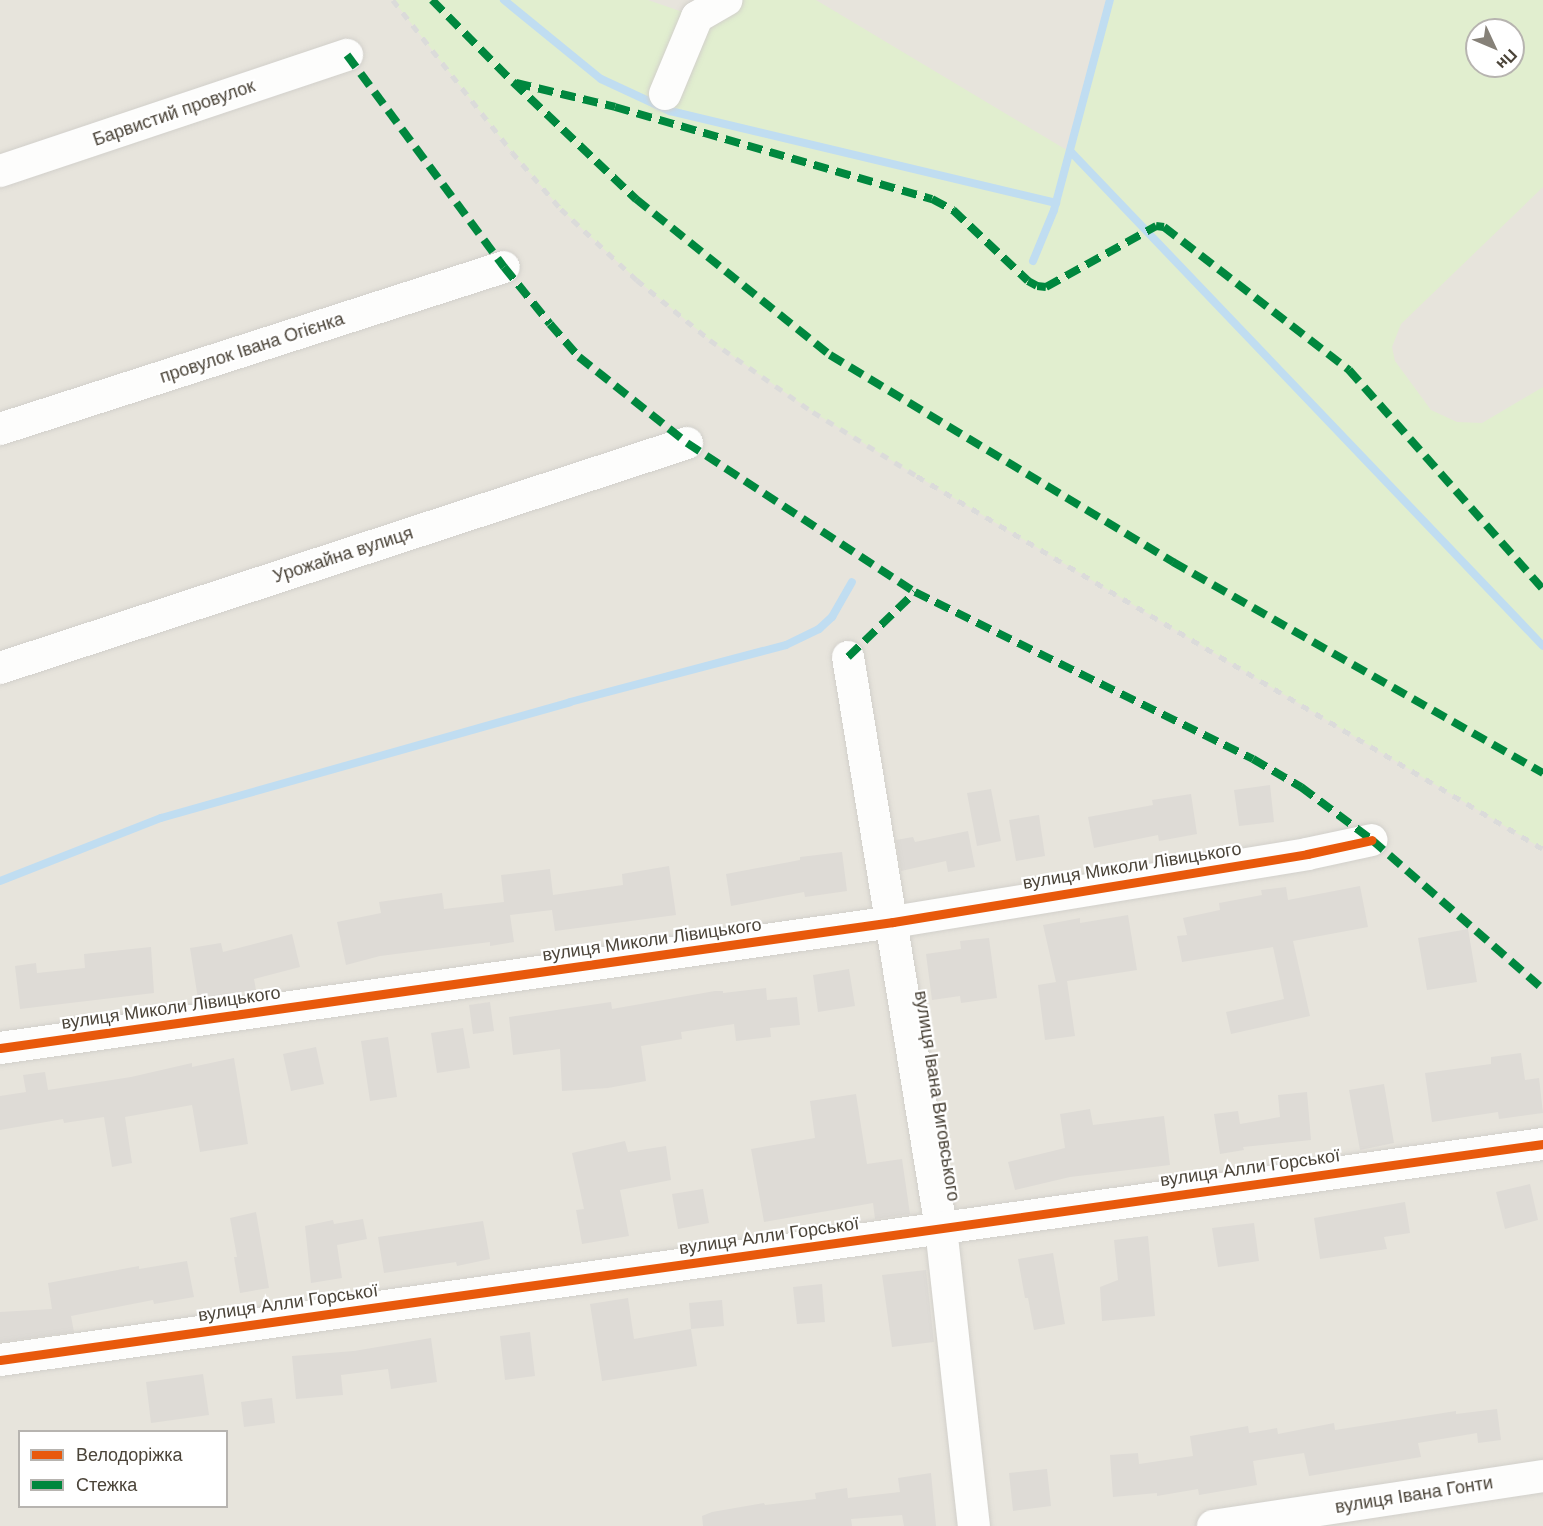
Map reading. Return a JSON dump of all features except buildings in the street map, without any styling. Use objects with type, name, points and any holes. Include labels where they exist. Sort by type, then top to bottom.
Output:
[{"type":"street","points":[[665,94],[697,17],[727,0]]},
{"type":"street","name":"Барвистий провулок","points":[[0,171],[347,55]]},
{"type":"street","name":"провулок Івана Огієнка","points":[[0,429],[504,267]]},
{"type":"street","name":"Урожайна вулиця","points":[[0,668],[687,443]]},
{"type":"street","name":"вулиця Івана Виговського","points":[[848,657],[893,922],[941,1228],[974,1526]]},
{"type":"street","name":"вулиця Миколи Лівицького","points":[[0,1048],[893,922],[1307,854],[1372,840]]},
{"type":"street","name":"вулиця Алли Горської","points":[[0,1360],[1543,1144]]},
{"type":"street","name":"вулиця Івана Гонти","points":[[1213,1526],[1543,1476]]},
{"type":"shaded area","points":[[0,0],[1543,0],[1543,1526],[0,1526]]},
{"type":"green space","points":[[393,0],[648,0],[697,17],[727,0],[816,0],[1070,152],[1110,0],[1543,0],[1543,187],[1401,324],[1392,347],[1395,361],[1431,410],[1457,422],[1482,423],[1543,387],[1543,849],[813,412],[710,340],[637,280],[561,209],[512,152]]},
{"type":"waterway","points":[[504,0],[601,79],[670,111],[1056,203]]},
{"type":"waterway","points":[[1033,261],[1054,210],[1110,0]]},
{"type":"waterway","points":[[1071,152],[1543,646]]},
{"type":"waterway","points":[[0,881],[161,818],[570,702],[786,645],[819,629],[832,617],[852,582]]},
{"type":"railway","points":[[393,0],[512,152],[561,209],[637,280],[710,340],[813,412],[917,476],[1543,849]]},
{"type":"marked path","points":[[432,0],[513,82],[636,199],[830,355],[1173,562],[1543,773]]},
{"type":"marked path","points":[[347,55],[504,267],[550,324],[579,357],[687,443],[915,592],[1253,759],[1301,787],[1372,840],[1543,989]]},
{"type":"marked path","points":[[516,83],[615,107],[932,199],[953,210],[1028,281],[1037,286],[1046,287],[1156,226],[1164,227],[1349,370],[1543,589]]},
{"type":"marked path","points":[[848,657],[915,592]]},
{"type":"cycle path","points":[[0,1048],[893,922],[1307,854],[1372,840]]},
{"type":"cycle path","points":[[0,1360],[1543,1144]]}]
